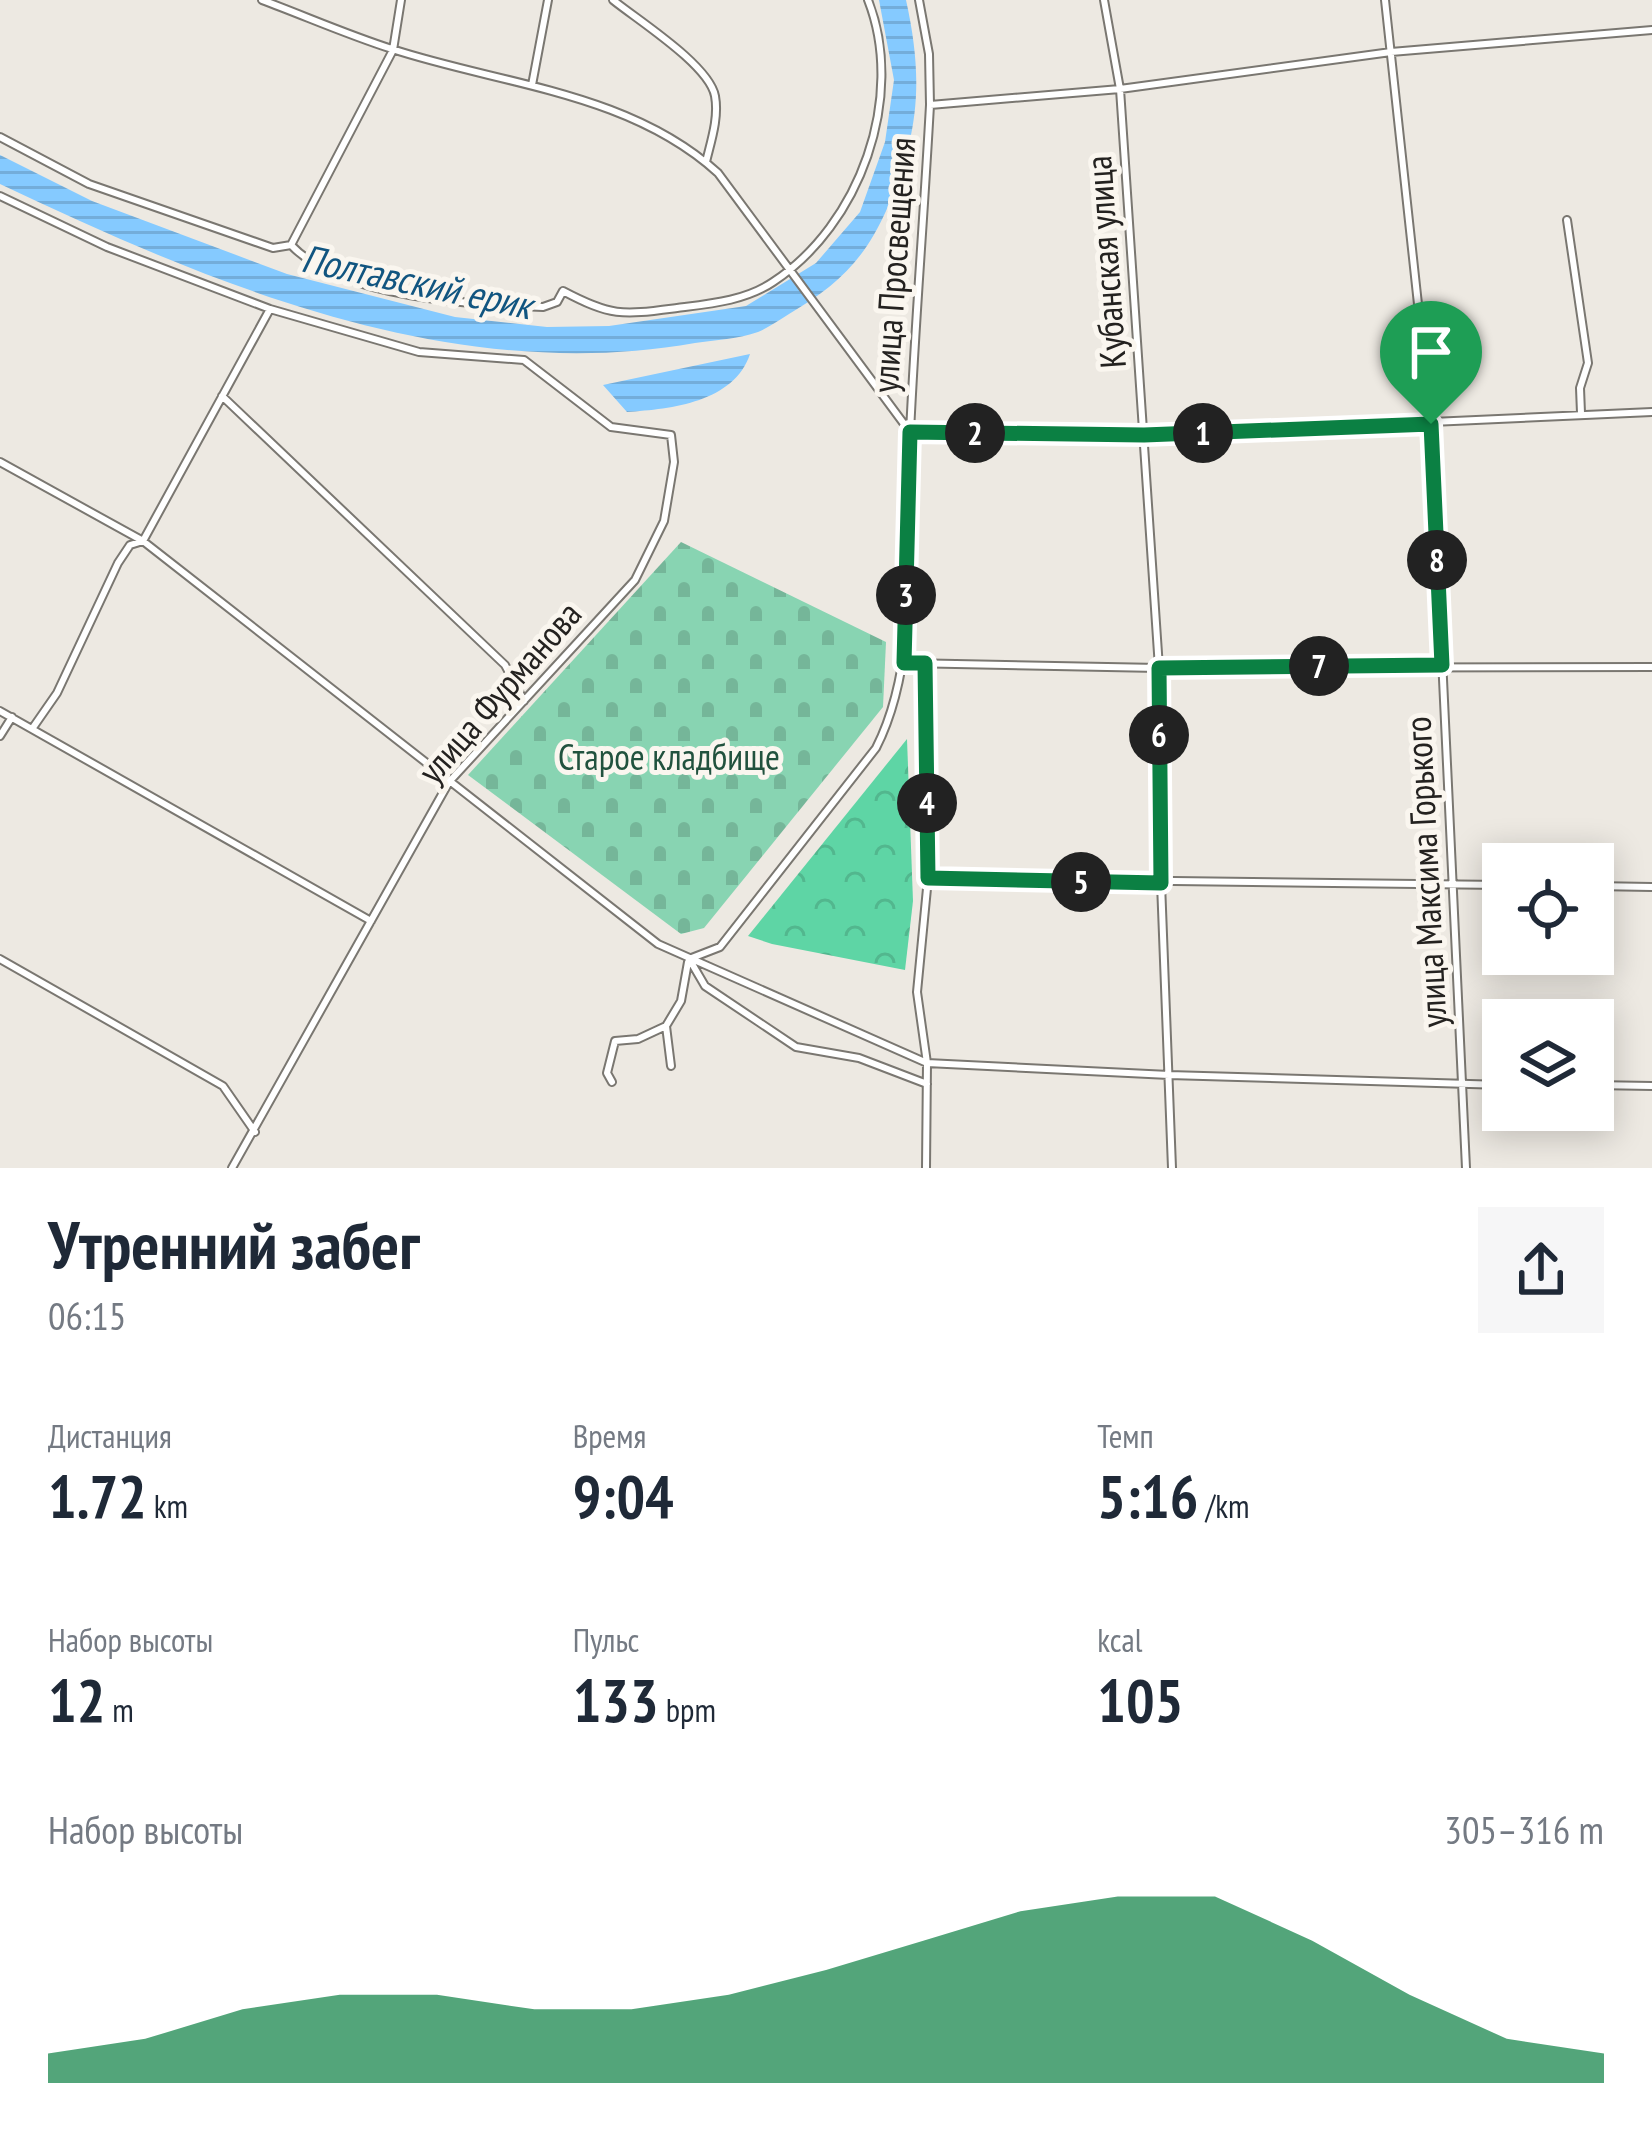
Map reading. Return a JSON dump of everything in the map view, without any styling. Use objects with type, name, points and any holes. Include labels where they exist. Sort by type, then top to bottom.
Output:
[{"type":"street","points":[[262,0],[393,50],[609,108],[706,162],[910,432],[1144,435],[1652,412]]},
{"type":"street","points":[[291,245],[393,50],[401,0]]},
{"type":"street","points":[[532,85],[548,0]]},
{"type":"street","points":[[613,0],[708,76],[716,98],[706,162]]},
{"type":"street","points":[[291,245],[309,264],[349,280],[407,294],[428,294],[447,304],[543,308],[557,302],[563,291],[603,312],[639,313],[723,302],[770,285],[844,211],[876,133],[882,52],[868,0]]},
{"type":"street","name":"улица Просвещения","points":[[689,959],[720,947],[876,748],[894,712],[904,663],[910,432],[930,105],[929,54],[919,0]]},
{"type":"street","name":"Кубанская улица","points":[[1104,0],[1120,88],[1159,668],[1172,1168]]},
{"type":"street","name":"улица Максима Горького","points":[[1385,0],[1431,424],[1466,1168]]},
{"type":"street","points":[[930,105],[1120,88],[1391,52],[1652,29]]},
{"type":"street","points":[[0,137],[88,184],[273,248],[291,245]]},
{"type":"street","points":[[0,196],[107,247],[270,309],[143,541],[130,545],[118,563],[57,693],[32,729]]},
{"type":"street","points":[[1567,220],[1588,364],[1580,388],[1581,413]]},
{"type":"street","name":"улица Фурманова","points":[[232,1168],[449,782],[635,580],[664,521],[674,462],[671,435],[611,427],[524,360],[419,352],[270,309]]},
{"type":"street","points":[[222,396],[505,665],[524,701]]},
{"type":"street","points":[[0,462],[143,541],[658,944],[927,1063],[1482,1084]]},
{"type":"street","points":[[904,663],[1159,668],[1652,667]]},
{"type":"street","points":[[925,663],[928,878],[917,992],[927,1063],[926,1168]]},
{"type":"street","points":[[0,711],[371,922]]},
{"type":"street","points":[[0,736],[12,717]]},
{"type":"street","points":[[928,878],[1482,885]]},
{"type":"street","points":[[1614,886],[1652,887]]},
{"type":"street","points":[[0,958],[223,1086],[255,1132]]},
{"type":"street","points":[[613,1082],[607,1073],[615,1041],[638,1039],[666,1026],[681,1001],[689,959]]},
{"type":"street","points":[[689,959],[705,986],[796,1048],[859,1058],[926,1084]]},
{"type":"street","points":[[666,1026],[671,1066]]},
{"type":"street","points":[[1614,1085],[1652,1086]]},
{"type":"green space","name":"Старое кладбище","points":[[681,542],[886,642],[883,707],[704,928],[681,934],[468,775]]},
{"type":"green space","points":[[907,739],[913,901],[905,970],[748,936]]},
{"type":"water","points":[[879,0],[906,0],[916,82],[912,132],[886,211],[858,259],[834,283],[770,326],[743,336],[604,353],[515,351],[425,338],[337,318],[251,290],[165,258],[0,184],[0,155],[92,201],[287,274],[455,317],[547,327],[609,326],[746,306],[816,263],[860,212],[885,142],[894,80]]},
{"type":"water","points":[[750,354],[730,383],[681,405],[627,412],[603,385]]},
{"type":"route","points":[[1431,424],[1442,665],[1159,668],[1161,883],[928,878],[925,663],[904,663],[910,432],[1144,435],[1431,424]]},
{"type":"water label","name":"Полтавский ерик","points":[[417,281]]}]
